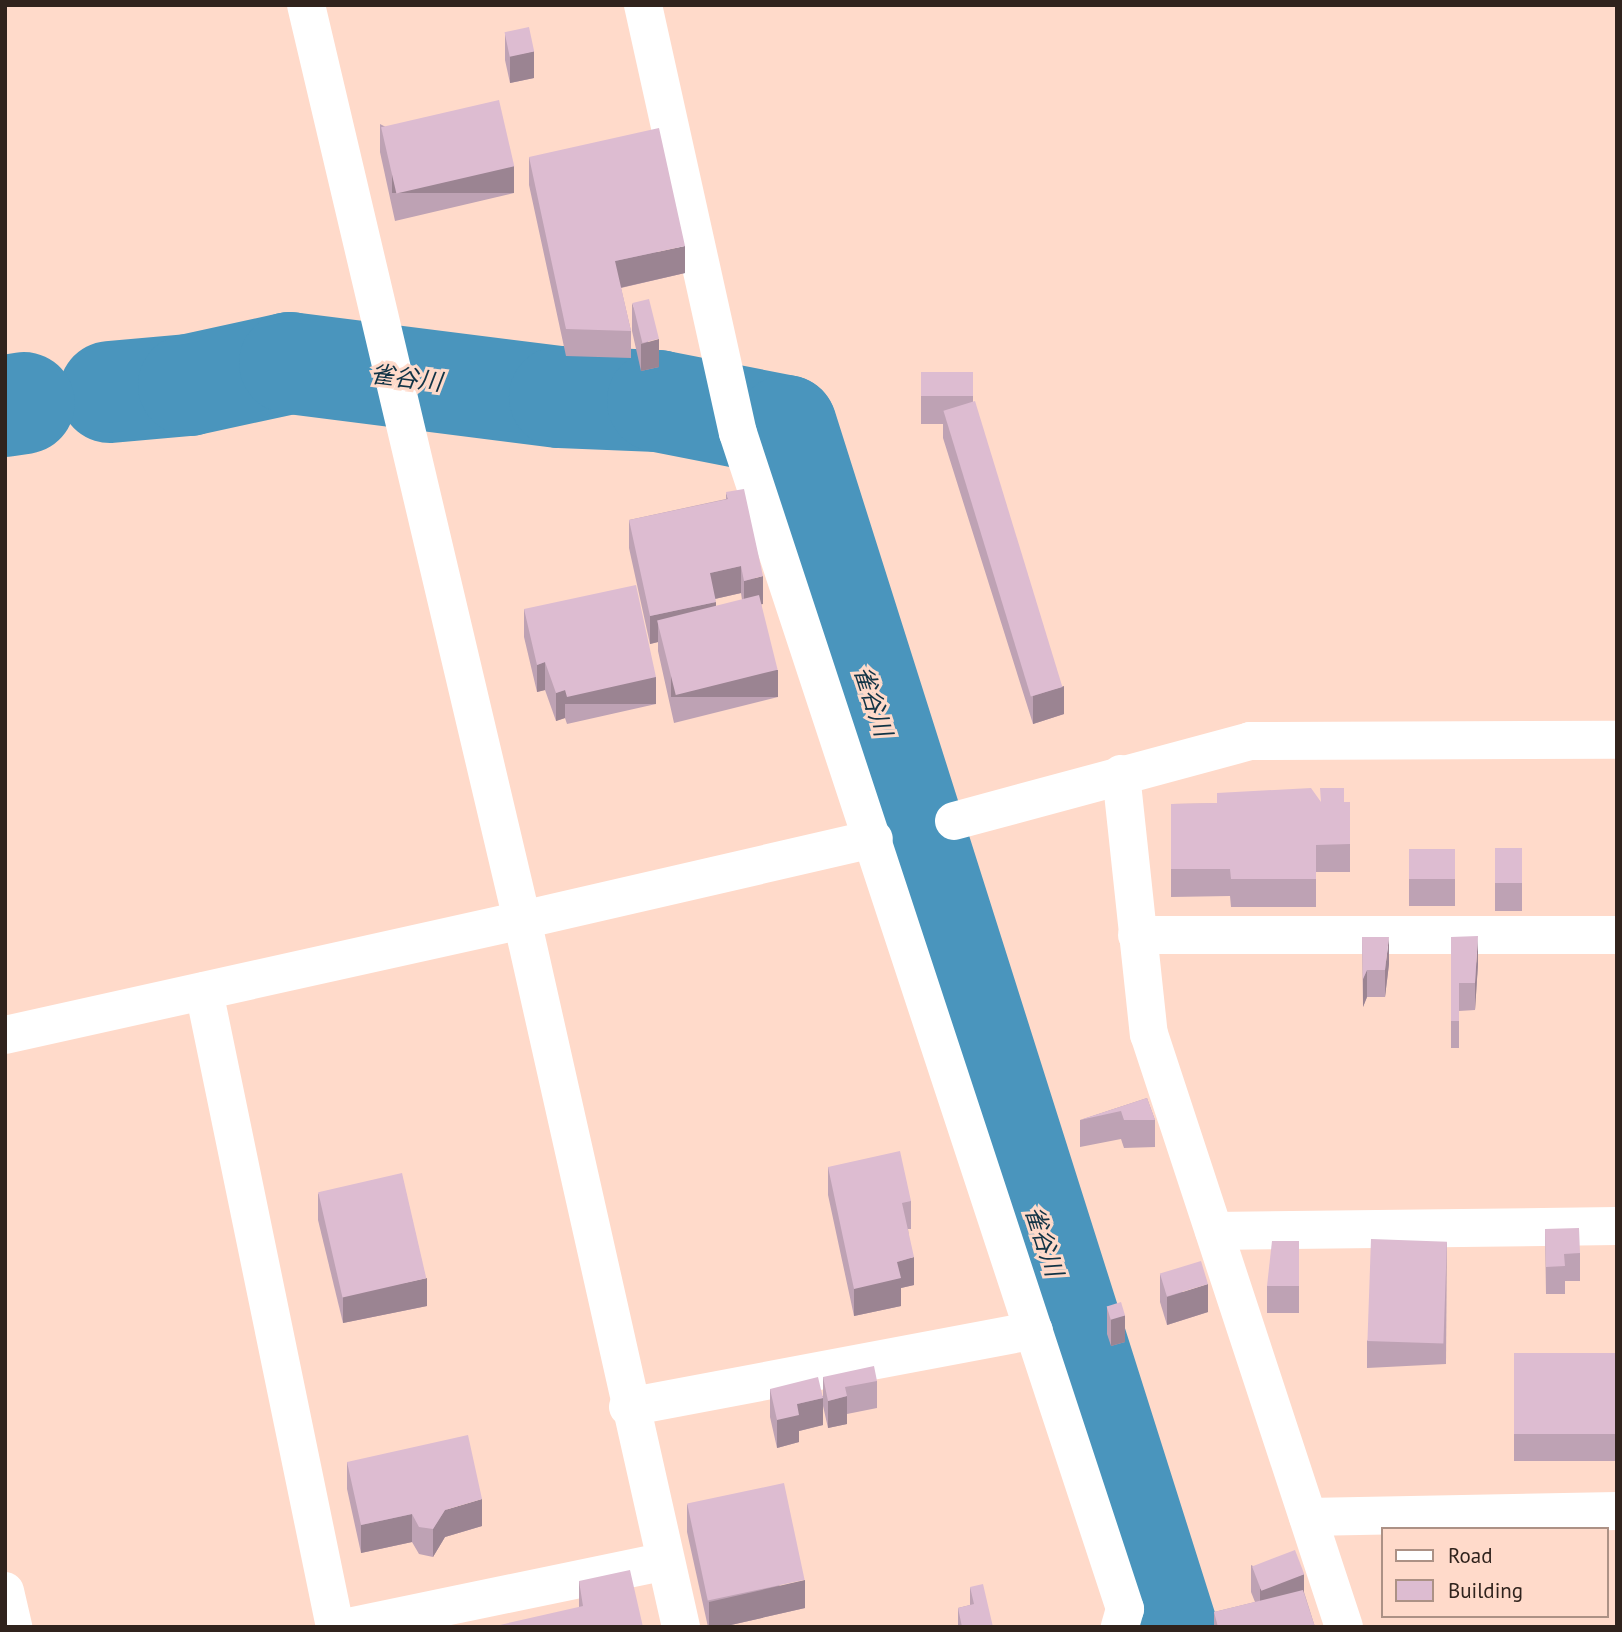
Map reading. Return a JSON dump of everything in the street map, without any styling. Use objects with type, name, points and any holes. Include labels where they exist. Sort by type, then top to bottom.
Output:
[{"type":"street","points":[[306,5],[522,920],[662,1562],[681,1627]]},
{"type":"street","points":[[643,5],[738,433],[874,839],[1125,1609],[1120,1627]]},
{"type":"street","points":[[954,821],[1250,741],[1617,740]]},
{"type":"street","points":[[1121,775],[1149,1034],[1344,1627]]},
{"type":"street","points":[[5,1035],[874,839]]},
{"type":"street","points":[[1137,935],[1617,935]]},
{"type":"street","points":[[204,991],[335,1627]]},
{"type":"street","points":[[1214,1231],[1617,1226]]},
{"type":"street","points":[[628,1408],[1034,1330]]},
{"type":"street","points":[[1308,1517],[1617,1511]]},
{"type":"street","points":[[348,1627],[662,1562]]},
{"type":"street","points":[[5,1591],[13,1627]]},
{"type":"building","points":[[529,27],[534,51],[510,57],[505,32]]},
{"type":"building","points":[[499,100],[514,166],[396,193],[381,127]]},
{"type":"building","points":[[659,128],[685,246],[615,261],[631,331],[566,329],[529,157]]},
{"type":"building","points":[[649,299],[659,339],[642,343],[633,303]]},
{"type":"building","points":[[921,372],[973,372],[973,396],[921,396]]},
{"type":"building","points":[[975,401],[1062,687],[1031,697],[943,411]]},
{"type":"building","points":[[744,489],[763,576],[744,581],[741,566],[710,573],[716,602],[650,616],[629,520],[728,499],[726,492]]},
{"type":"building","points":[[636,585],[656,677],[567,697],[565,690],[556,693],[545,662],[537,665],[524,609]]},
{"type":"building","points":[[759,595],[778,670],[676,695],[657,620]]},
{"type":"building","points":[[1311,788],[1321,802],[1320,788],[1344,788],[1344,802],[1350,802],[1350,844],[1316,845],[1316,879],[1231,879],[1230,869],[1171,869],[1171,804],[1217,803],[1217,793]]},
{"type":"building","points":[[1495,848],[1522,848],[1522,883],[1495,883]]},
{"type":"building","points":[[1409,849],[1455,849],[1455,879],[1409,879]]},
{"type":"building","points":[[1478,936],[1475,983],[1459,983],[1459,1021],[1451,1021],[1451,937]]},
{"type":"building","points":[[1362,937],[1389,937],[1385,970],[1367,970],[1363,979]]},
{"type":"building","points":[[1147,1098],[1155,1120],[1124,1120],[1121,1111],[1080,1120]]},
{"type":"building","points":[[900,1151],[911,1201],[902,1203],[914,1257],[897,1262],[901,1278],[854,1289],[828,1167]]},
{"type":"building","points":[[402,1173],[426,1278],[342,1298],[318,1192]]},
{"type":"building","points":[[1579,1228],[1580,1253],[1564,1254],[1565,1266],[1546,1267],[1545,1229]]},
{"type":"building","points":[[1371,1239],[1447,1242],[1443,1344],[1367,1341]]},
{"type":"building","points":[[1272,1241],[1299,1241],[1299,1286],[1267,1286]]},
{"type":"building","points":[[1201,1261],[1208,1284],[1167,1297],[1160,1274]]},
{"type":"building","points":[[1121,1302],[1125,1315],[1111,1320],[1107,1306]]},
{"type":"building","points":[[1514,1353],[1617,1353],[1617,1434],[1514,1434]]},
{"type":"building","points":[[874,1366],[877,1381],[845,1387],[847,1396],[828,1401],[823,1377]]},
{"type":"building","points":[[818,1377],[823,1398],[797,1404],[799,1415],[777,1420],[770,1389]]},
{"type":"building","points":[[468,1435],[482,1499],[445,1510],[433,1529],[419,1527],[412,1514],[361,1525],[347,1462]]},
{"type":"building","points":[[784,1483],[805,1580],[708,1600],[687,1504]]},
{"type":"building","points":[[1295,1550],[1304,1574],[1261,1591],[1252,1566]]},
{"type":"building","points":[[630,1570],[643,1627],[491,1627],[583,1606],[579,1581]]},
{"type":"building","points":[[983,1584],[993,1627],[962,1627],[958,1608],[974,1604],[970,1587]]},
{"type":"building","points":[[1303,1590],[1315,1627],[1218,1627],[1214,1612]]},
{"type":"waterway","name":"雀谷川","points":[[110,392],[189,385],[290,363],[560,397],[658,401],[786,426],[1166,1627]]},
{"type":"waterway","name":"雀谷川","points":[[5,406],[24,403]]}]
